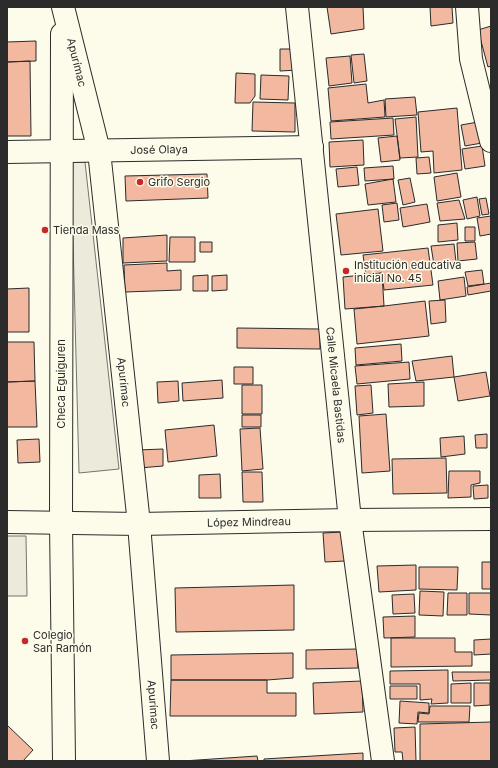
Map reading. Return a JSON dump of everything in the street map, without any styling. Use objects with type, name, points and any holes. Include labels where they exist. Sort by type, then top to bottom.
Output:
[{"type":"street","name":"Checa Eguiguren","points":[[62,7],[61,523],[64,761]]},
{"type":"street","name":"Apurímac","points":[[62,7],[99,151],[139,524],[158,761]]},
{"type":"street","name":"Calle Micaela Bastidas","points":[[297,7],[350,520],[384,761]]},
{"type":"street","points":[[467,7],[471,59],[491,141]]},
{"type":"street","name":"José Olaya","points":[[7,152],[312,147]]},
{"type":"street","name":"López Mindreau","points":[[7,522],[139,524],[491,519]]},
{"type":"shaded area","points":[[71,162],[85,162],[119,469],[79,473]]},
{"type":"shaded area","points":[[7,536],[26,536],[27,596],[7,596]]},
{"type":"building","points":[[327,7],[363,7],[364,29],[331,34]]},
{"type":"building","points":[[430,7],[452,7],[453,23],[431,26]]},
{"type":"building","points":[[491,26],[491,66],[488,67],[478,30]]},
{"type":"building","points":[[36,41],[36,61],[7,62],[7,42]]},
{"type":"building","points":[[280,49],[297,49],[298,70],[280,71]]},
{"type":"building","points":[[364,54],[367,81],[354,83],[351,55]]},
{"type":"building","points":[[350,56],[352,83],[329,86],[326,58]]},
{"type":"building","points":[[30,61],[31,136],[7,136],[7,62]]},
{"type":"building","points":[[236,73],[255,74],[255,96],[250,103],[235,103]]},
{"type":"building","points":[[261,75],[289,76],[288,100],[260,99]]},
{"type":"building","points":[[366,84],[368,103],[384,100],[385,117],[331,121],[328,88]]},
{"type":"building","points":[[415,97],[417,115],[386,117],[385,99]]},
{"type":"building","points":[[253,102],[295,103],[295,132],[252,131]]},
{"type":"building","points":[[457,108],[462,170],[434,173],[433,151],[421,152],[418,112]]},
{"type":"building","points":[[416,117],[418,157],[400,158],[395,119]]},
{"type":"building","points":[[393,118],[394,135],[331,139],[330,122]]},
{"type":"building","points":[[478,122],[482,143],[465,146],[461,125]]},
{"type":"building","points":[[397,136],[400,160],[381,162],[378,138]]},
{"type":"building","points":[[363,140],[364,165],[330,167],[329,142]]},
{"type":"building","points":[[482,146],[485,166],[465,169],[462,149]]},
{"type":"building","points":[[429,157],[431,173],[417,174],[416,158]]},
{"type":"building","points":[[393,166],[394,179],[365,181],[364,168]]},
{"type":"building","points":[[357,167],[359,185],[338,187],[336,169]]},
{"type":"building","points":[[457,173],[461,197],[437,201],[434,177]]},
{"type":"building","points":[[207,174],[208,198],[126,201],[125,176]]},
{"type":"building","points":[[410,178],[415,202],[403,205],[398,180]]},
{"type":"building","points":[[393,179],[396,202],[368,205],[365,184]]},
{"type":"building","points":[[477,197],[480,216],[467,219],[463,200]]},
{"type":"building","points":[[486,198],[489,214],[482,215],[479,199]]},
{"type":"building","points":[[459,200],[465,219],[440,221],[437,203]]},
{"type":"building","points":[[397,203],[399,220],[384,222],[382,205]]},
{"type":"building","points":[[427,204],[430,222],[403,227],[400,208]]},
{"type":"building","points":[[378,209],[383,251],[341,255],[336,214]]},
{"type":"building","points":[[491,216],[491,234],[480,236],[477,218]]},
{"type":"building","points":[[457,223],[458,240],[438,242],[438,225]]},
{"type":"building","points":[[465,227],[475,227],[475,241],[465,241]]},
{"type":"building","points":[[167,235],[167,261],[123,263],[123,238]]},
{"type":"building","points":[[170,237],[195,237],[195,262],[169,262]]},
{"type":"building","points":[[200,242],[212,242],[212,252],[200,252]]},
{"type":"building","points":[[475,242],[477,259],[458,261],[457,243]]},
{"type":"building","points":[[454,244],[456,262],[434,265],[431,246]]},
{"type":"building","points":[[428,248],[433,285],[384,290],[382,273],[366,275],[363,255]]},
{"type":"building","points":[[167,263],[167,271],[181,270],[181,290],[125,292],[124,265]]},
{"type":"building","points":[[482,270],[484,284],[468,286],[465,272]]},
{"type":"building","points":[[382,273],[384,306],[345,309],[343,277]]},
{"type":"building","points":[[208,275],[208,291],[193,291],[193,276]]},
{"type":"building","points":[[227,275],[227,290],[212,291],[212,276]]},
{"type":"building","points":[[464,277],[466,296],[440,300],[438,281]]},
{"type":"building","points":[[491,283],[491,291],[468,295],[467,287]]},
{"type":"building","points":[[29,288],[29,332],[7,332],[7,289]]},
{"type":"building","points":[[445,300],[446,322],[431,324],[429,301]]},
{"type":"building","points":[[425,301],[429,336],[357,344],[354,309]]},
{"type":"building","points":[[237,328],[320,329],[320,349],[237,348]]},
{"type":"building","points":[[7,342],[34,342],[35,381],[7,382]]},
{"type":"building","points":[[401,344],[402,361],[356,365],[355,348]]},
{"type":"building","points":[[452,356],[454,377],[416,381],[412,361]]},
{"type":"building","points":[[409,362],[410,379],[357,384],[355,366]]},
{"type":"building","points":[[234,367],[253,367],[253,384],[234,384]]},
{"type":"building","points":[[486,372],[490,396],[458,401],[454,377]]},
{"type":"building","points":[[222,380],[223,398],[183,401],[182,383]]},
{"type":"building","points":[[35,381],[37,427],[7,427],[7,382]]},
{"type":"building","points":[[178,381],[179,401],[158,403],[157,382]]},
{"type":"building","points":[[424,382],[424,406],[389,407],[388,384]]},
{"type":"building","points":[[242,385],[262,385],[262,414],[242,414]]},
{"type":"building","points":[[371,385],[373,413],[357,415],[355,386]]},
{"type":"building","points":[[386,414],[390,471],[362,473],[359,416]]},
{"type":"building","points":[[242,415],[261,415],[261,427],[242,427]]},
{"type":"building","points":[[214,425],[217,456],[168,462],[165,430]]},
{"type":"building","points":[[260,428],[263,469],[242,471],[240,429]]},
{"type":"building","points":[[487,434],[487,448],[476,448],[475,435]]},
{"type":"building","points":[[464,436],[465,454],[441,457],[440,438]]},
{"type":"building","points":[[39,439],[40,462],[18,463],[17,440]]},
{"type":"building","points":[[163,449],[163,466],[139,468],[138,450]]},
{"type":"building","points":[[446,458],[447,493],[393,494],[392,459]]},
{"type":"building","points":[[449,471],[480,471],[480,483],[471,485],[471,497],[448,498]]},
{"type":"building","points":[[242,472],[262,472],[263,502],[243,502]]},
{"type":"building","points":[[220,474],[221,498],[199,498],[199,475]]},
{"type":"building","points":[[488,485],[488,498],[474,499],[473,486]]},
{"type":"building","points":[[343,532],[345,561],[325,562],[323,533]]},
{"type":"building","points":[[482,562],[491,562],[491,589],[482,589]]},
{"type":"building","points":[[416,565],[416,590],[379,592],[377,566]]},
{"type":"building","points":[[419,567],[458,567],[457,590],[419,589]]},
{"type":"building","points":[[294,585],[294,630],[176,632],[175,588]]},
{"type":"building","points":[[420,591],[444,592],[443,616],[419,615]]},
{"type":"building","points":[[448,593],[467,593],[467,615],[447,615]]},
{"type":"building","points":[[469,593],[491,593],[491,615],[469,614]]},
{"type":"building","points":[[414,594],[415,613],[393,614],[392,595]]},
{"type":"building","points":[[415,616],[415,637],[384,638],[383,617]]},
{"type":"building","points":[[391,638],[455,638],[455,652],[472,652],[472,666],[391,667]]},
{"type":"building","points":[[491,639],[491,654],[474,655],[474,640]]},
{"type":"building","points":[[357,649],[358,668],[306,669],[306,650]]},
{"type":"building","points":[[293,653],[293,678],[267,680],[171,680],[171,655]]},
{"type":"building","points":[[448,670],[448,703],[431,704],[432,699],[420,700],[420,684],[390,684],[390,671]]},
{"type":"building","points":[[452,672],[491,672],[491,680],[453,681]]},
{"type":"building","points":[[171,680],[267,680],[267,693],[296,693],[296,716],[170,716]]},
{"type":"building","points":[[362,681],[363,712],[314,714],[313,683]]},
{"type":"building","points":[[471,683],[471,703],[451,703],[451,684]]},
{"type":"building","points":[[474,683],[490,683],[490,705],[474,706]]},
{"type":"building","points":[[390,686],[417,686],[417,699],[390,699]]},
{"type":"building","points":[[400,701],[429,703],[429,713],[418,712],[417,724],[399,723]]},
{"type":"building","points":[[430,706],[470,706],[469,722],[418,722],[419,713],[429,714]]},
{"type":"building","points":[[491,722],[491,761],[420,761],[420,724]]},
{"type":"building","points":[[7,725],[33,750],[23,761],[7,761]]},
{"type":"building","points":[[415,727],[416,761],[403,761],[402,752],[395,752],[394,728]]},
{"type":"building","points":[[363,753],[363,761],[264,761],[264,759]]},
{"type":"building","points":[[257,756],[258,761],[183,761]]},
{"type":"place","name":"Grifo Sergio","points":[[140,182]]},
{"type":"place","name":"Tienda Mass","points":[[45,230]]},
{"type":"place","name":"Institución educativa inicial No. 45","points":[[346,271]]},
{"type":"place","name":"Colegio San Ramón","points":[[25,641]]}]
